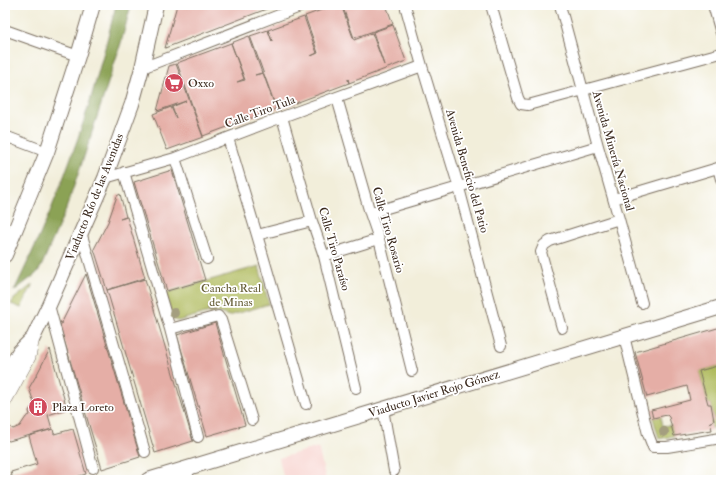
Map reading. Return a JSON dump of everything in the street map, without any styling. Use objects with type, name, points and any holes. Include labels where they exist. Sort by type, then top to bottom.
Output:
[{"type":"main road","points":[[5,255],[47,152],[93,5]]},
{"type":"main road","name":"Viaducto Río de las Avenidas","points":[[5,376],[19,352],[33,338],[105,178],[132,104],[142,68],[156,5]]},
{"type":"main road","name":"Viaducto Javier Rojo Gómez","points":[[148,480],[721,307]]},
{"type":"street","points":[[142,68],[305,5]]},
{"type":"street","name":"Avenida Beneficio del Patio","points":[[405,5],[459,188],[500,346]]},
{"type":"street","points":[[491,5],[521,104],[528,105],[721,53]]},
{"type":"street","name":"Avenida Minería Nacional","points":[[560,5],[642,303]]},
{"type":"street","points":[[713,5],[721,33]]},
{"type":"street","points":[[5,30],[78,56]]},
{"type":"street","name":"Calle Tiro Tula","points":[[105,178],[175,158],[422,66]]},
{"type":"street","name":"Calle Tiro Rosario","points":[[337,98],[370,214],[379,239],[412,371]]},
{"type":"street","name":"Calle Tiro Paraíso","points":[[282,117],[312,221],[324,256],[356,388]]},
{"type":"street","points":[[5,136],[47,152]]},
{"type":"street","points":[[228,138],[306,404]]},
{"type":"street","points":[[370,214],[598,146]]},
{"type":"street","points":[[175,158],[206,259]]},
{"type":"street","points":[[614,199],[719,168],[721,179]]},
{"type":"street","points":[[124,172],[170,329],[198,437]]},
{"type":"street","points":[[562,328],[541,252],[544,245],[550,241],[620,220]]},
{"type":"street","points":[[257,235],[312,221]]},
{"type":"street","points":[[81,232],[145,452]]},
{"type":"street","points":[[324,256],[379,239]]},
{"type":"street","points":[[49,305],[94,468]]},
{"type":"street","points":[[170,329],[218,316],[221,320],[252,420]]},
{"type":"street","points":[[624,336],[648,434],[653,447],[667,447],[721,438]]},
{"type":"street","points":[[5,401],[29,357],[33,338]]},
{"type":"street","points":[[383,409],[394,471]]},
{"type":"street","points":[[185,480],[191,467]]},
{"type":"shaded area","points":[[318,447],[326,480],[284,480],[279,458]]},
{"type":"green space","points":[[116,5],[131,5],[121,43],[66,209],[41,267],[36,274],[14,291],[51,208],[78,138],[96,81]]},
{"type":"green space","name":"Cancha Real de Minas","points":[[259,266],[269,304],[229,316],[213,311],[178,321],[173,319],[165,293]]},
{"type":"green space","points":[[33,284],[21,308],[11,304],[14,299]]},
{"type":"green space","points":[[721,365],[721,428],[712,428],[710,422],[714,420],[711,404],[708,404],[699,371]]},
{"type":"green space","points":[[661,416],[663,426],[671,425],[674,436],[659,439],[653,418]]},
{"type":"building","points":[[177,5],[268,5],[269,8],[165,48]]},
{"type":"building","points":[[335,5],[341,5],[354,40],[372,33],[384,65],[373,32],[393,25],[406,61],[277,110],[250,36],[304,17],[317,53],[311,56],[318,53],[305,16]]},
{"type":"building","points":[[342,5],[386,5],[393,24],[354,38]]},
{"type":"building","points":[[249,36],[262,73],[255,75],[263,73],[276,109],[203,136],[177,63]],"holes":[[[231,43],[245,80],[237,82],[244,79]]]},
{"type":"building","points":[[176,64],[203,137],[167,150],[153,114],[171,107],[176,118],[172,107],[186,101],[157,111],[169,66]]},
{"type":"building","points":[[172,170],[205,280],[167,291],[134,182]]},
{"type":"building","points":[[120,194],[126,217],[120,219],[127,217],[145,278],[107,290],[94,249],[108,222],[117,196]]},
{"type":"building","points":[[86,274],[140,457],[102,469],[60,326]]},
{"type":"building","points":[[145,279],[193,441],[155,453],[107,290]]},
{"type":"building","points":[[215,323],[245,425],[207,436],[177,335]]},
{"type":"building","points":[[721,327],[721,365],[699,371],[708,404],[711,404],[714,421],[710,422],[712,430],[674,436],[669,417],[667,415],[653,418],[651,410],[690,400],[687,386],[647,397],[635,352]]},
{"type":"building","points":[[50,349],[67,409],[48,415],[52,429],[9,441],[5,439],[5,425],[6,424],[13,429],[20,426],[26,417],[30,415],[29,411],[34,403],[29,388]]},
{"type":"building","points":[[53,429],[54,434],[73,429],[86,474],[66,480],[5,480],[5,478],[12,476],[11,472],[37,464],[29,436]]},
{"type":"place","name":"Oxxo","points":[[174,83]]},
{"type":"place","name":"Plaza Loreto","points":[[38,407]]}]
